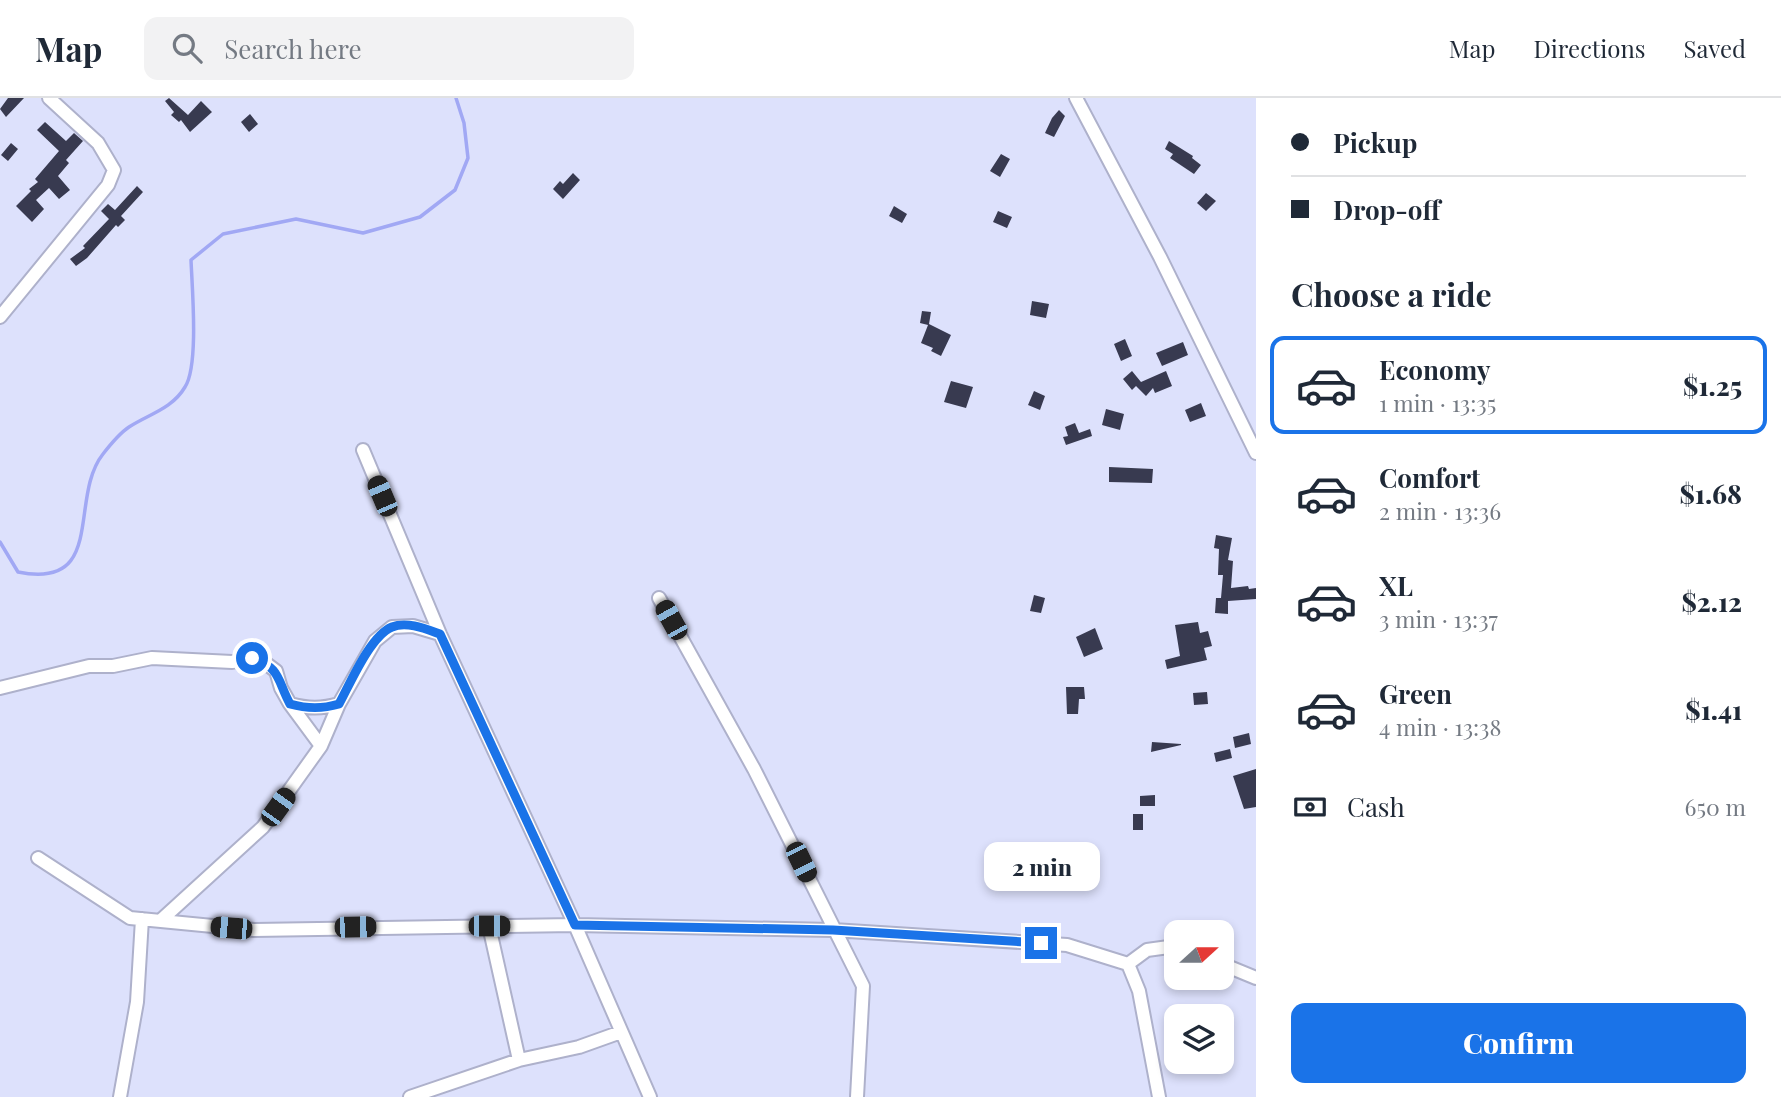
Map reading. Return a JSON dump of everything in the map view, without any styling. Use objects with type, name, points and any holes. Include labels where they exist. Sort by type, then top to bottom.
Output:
[{"type":"street","points":[[0,317],[108,186],[114,170],[98,143],[49,98]]},
{"type":"street","points":[[1076,98],[1160,257],[1256,453]]},
{"type":"street","points":[[363,450],[440,634],[575,925],[650,1097]]},
{"type":"street","points":[[659,598],[754,769],[863,986],[857,1097]]},
{"type":"street","points":[[160,921],[263,827],[321,746],[339,704],[375,641],[392,627],[413,626],[440,634]]},
{"type":"street","points":[[0,688],[89,666],[113,666],[152,658],[232,662],[252,658],[264,662],[276,671],[290,704],[321,746]]},
{"type":"street","points":[[290,704],[305,708],[323,708],[339,704]]},
{"type":"street","points":[[38,858],[130,918],[254,930],[575,925],[833,930],[1067,945],[1128,964],[1139,990],[1159,1097]]},
{"type":"street","points":[[120,1097],[137,1002],[142,919]]},
{"type":"street","points":[[489,926],[519,1060]]},
{"type":"street","points":[[1128,964],[1147,950],[1164,948]]},
{"type":"street","points":[[1234,969],[1256,978]]},
{"type":"street","points":[[410,1097],[519,1060],[579,1047],[621,1032]]},
{"type":"building","points":[[8,98],[24,98],[6,117],[0,109]]},
{"type":"building","points":[[169,98],[188,115],[201,101],[212,112],[190,132],[181,120],[179,122],[171,115],[174,112],[165,101]]},
{"type":"building","points":[[1059,110],[1065,116],[1054,137],[1045,133]]},
{"type":"building","points":[[250,114],[258,124],[249,132],[241,122]]},
{"type":"building","points":[[45,122],[66,141],[74,133],[83,141],[66,160],[69,163],[58,176],[70,190],[59,199],[49,188],[36,200],[44,209],[32,222],[16,206],[31,191],[29,189],[38,182],[35,179],[59,151],[37,130]]},
{"type":"building","points":[[1169,141],[1193,156],[1201,165],[1194,174],[1170,158],[1173,154],[1165,149]]},
{"type":"building","points":[[11,143],[18,149],[8,161],[1,155]]},
{"type":"building","points":[[1001,154],[1010,159],[1000,177],[990,171]]},
{"type":"building","points":[[573,173],[580,180],[563,199],[553,189],[560,181],[563,184]]},
{"type":"building","points":[[137,186],[143,192],[121,216],[125,220],[118,227],[116,225],[87,258],[76,266],[70,259],[85,248],[83,246],[109,219],[101,211],[108,204],[115,210]]},
{"type":"building","points":[[1206,193],[1216,201],[1206,211],[1197,203]]},
{"type":"building","points":[[894,206],[907,214],[902,223],[889,216]]},
{"type":"building","points":[[998,211],[1012,217],[1007,228],[993,222]]},
{"type":"building","points":[[1032,301],[1049,304],[1046,318],[1030,315]]},
{"type":"building","points":[[922,311],[931,312],[929,324],[951,335],[941,356],[931,351],[933,348],[921,343],[928,325],[920,323]]},
{"type":"building","points":[[1125,339],[1132,356],[1121,361],[1114,344]]},
{"type":"building","points":[[1183,342],[1188,355],[1162,366],[1156,353]]},
{"type":"building","points":[[1132,371],[1141,382],[1166,371],[1172,386],[1155,393],[1153,388],[1146,396],[1136,386],[1132,390],[1123,379]]},
{"type":"building","points":[[951,381],[973,387],[966,408],[944,402]]},
{"type":"building","points":[[1034,391],[1045,396],[1040,410],[1028,405]]},
{"type":"building","points":[[1201,403],[1206,416],[1190,422],[1185,410]]},
{"type":"building","points":[[1106,409],[1124,414],[1120,430],[1102,425]]},
{"type":"building","points":[[1075,423],[1079,433],[1090,429],[1092,436],[1066,445],[1063,437],[1068,436],[1065,427]]},
{"type":"building","points":[[1109,467],[1153,469],[1152,483],[1109,482]]},
{"type":"building","points":[[1216,535],[1232,538],[1228,560],[1233,561],[1231,588],[1256,588],[1256,599],[1228,601],[1228,614],[1215,613],[1216,598],[1221,598],[1223,575],[1218,575],[1219,549],[1214,548]]},
{"type":"building","points":[[1034,595],[1045,598],[1041,613],[1030,611]]},
{"type":"building","points":[[1198,622],[1200,633],[1208,631],[1212,646],[1204,648],[1207,660],[1167,669],[1165,660],[1180,656],[1175,625]]},
{"type":"building","points":[[1095,628],[1103,649],[1084,657],[1076,637]]},
{"type":"building","points":[[1066,687],[1084,687],[1085,699],[1079,699],[1078,714],[1067,714]]},
{"type":"building","points":[[1207,692],[1208,704],[1194,705],[1193,693]]},
{"type":"building","points":[[1249,733],[1251,744],[1235,748],[1233,737]]},
{"type":"building","points":[[1152,742],[1181,744],[1181,745],[1151,752]]},
{"type":"building","points":[[1230,749],[1232,758],[1216,762],[1214,753]]},
{"type":"building","points":[[1256,769],[1256,807],[1244,809],[1233,776]]},
{"type":"building","points":[[1155,795],[1155,806],[1140,806],[1140,796]]},
{"type":"building","points":[[1133,814],[1143,814],[1143,830],[1133,830]]},
{"type":"waterway","points":[[0,542],[18,572],[46,574],[64,567],[75,554],[93,472],[103,454],[126,430],[174,401],[189,377],[194,326],[191,260],[223,234],[296,219],[363,233],[420,217],[455,190],[468,158],[464,123],[456,98]]},
{"type":"route","points":[[252,658],[264,662],[276,671],[290,704],[305,708],[323,708],[339,704],[375,641],[392,627],[413,626],[440,634],[575,925],[833,930],[1041,943]]}]
